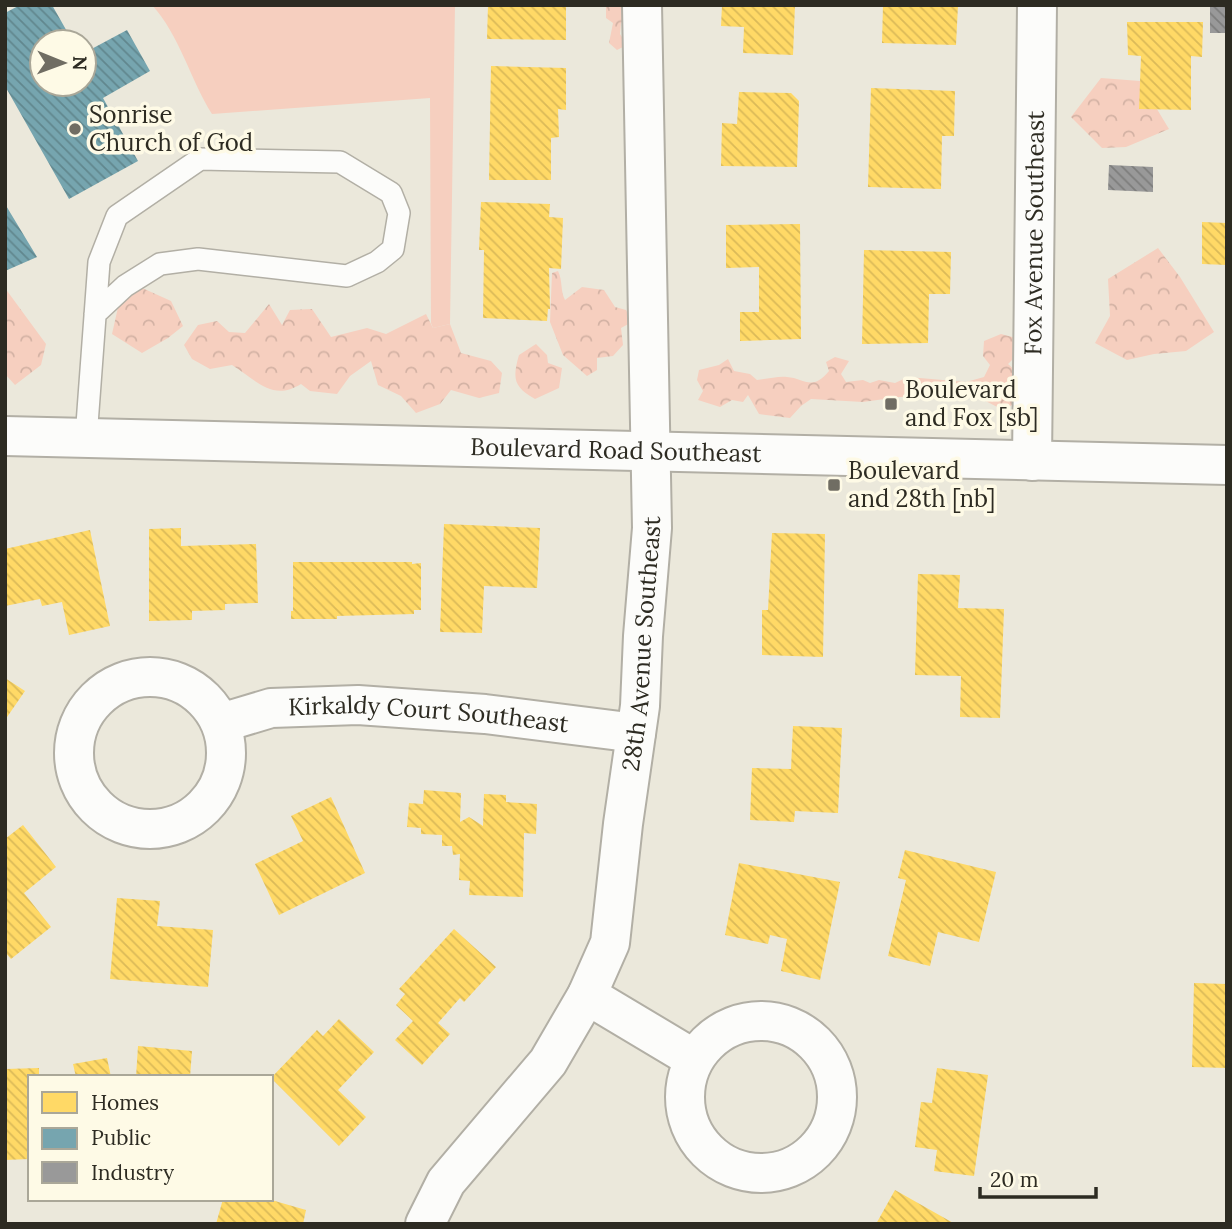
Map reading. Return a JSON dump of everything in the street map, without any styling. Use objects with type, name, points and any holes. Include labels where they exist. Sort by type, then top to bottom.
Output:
[{"type":"street","name":"28th Avenue Southeast","points":[[425,1224],[446,1182],[548,1062],[587,995],[610,943],[636,733],[652,528],[642,5]]},
{"type":"street","name":"Fox Avenue Southeast","points":[[1032,461],[1037,5]]},
{"type":"street","name":"Boulevard Road Southeast","points":[[5,436],[1227,465]]},
{"type":"street","name":"Kirkaldy Court Southeast","points":[[221,723],[271,708],[358,705],[485,715],[636,733]]},
{"type":"street","points":[[587,995],[694,1059]]},
{"type":"lane","points":[[86,438],[95,314],[99,262],[117,216],[200,159],[340,162],[391,193],[399,212],[393,250],[347,276],[198,259],[173,262],[160,264],[125,286],[95,314]]},
{"type":"green space","points":[[152,5],[455,5],[450,324],[433,328],[431,323],[430,98],[212,114],[170,30]]},
{"type":"green space","points":[[606,5],[632,5],[632,16],[621,23],[620,34],[627,45],[617,50],[609,43],[613,23],[606,18]]},
{"type":"green space","points":[[1101,78],[1140,81],[1169,129],[1126,147],[1102,148],[1071,117]]},
{"type":"green space","points":[[1158,248],[1180,277],[1214,332],[1186,351],[1127,360],[1095,343],[1110,316],[1108,279]]},
{"type":"green space","points":[[558,271],[565,300],[582,287],[604,290],[615,307],[626,310],[632,322],[621,328],[623,345],[613,356],[597,358],[597,370],[587,376],[563,355],[550,322],[552,273]]},
{"type":"green space","points":[[140,287],[171,301],[183,326],[142,353],[112,334],[119,303]]},
{"type":"green space","points":[[5,288],[46,344],[41,365],[15,385],[5,374]]},
{"type":"green space","points":[[269,304],[282,325],[290,310],[312,309],[331,337],[367,328],[386,334],[426,314],[433,328],[450,324],[461,353],[491,361],[502,373],[499,393],[479,398],[451,390],[440,404],[416,413],[401,396],[378,385],[371,361],[350,376],[337,394],[310,391],[301,384],[291,389],[273,390],[232,365],[210,369],[192,359],[184,345],[198,325],[217,321],[229,332],[245,333]]},
{"type":"green space","points":[[1001,334],[1016,338],[1019,353],[1008,364],[1019,374],[1014,404],[1003,410],[976,396],[899,397],[863,402],[811,399],[790,418],[759,414],[748,395],[743,402],[732,400],[720,407],[698,400],[703,391],[697,380],[699,370],[719,365],[728,359],[734,371],[750,374],[757,380],[784,377],[808,382],[818,381],[829,371],[826,362],[835,357],[849,361],[841,374],[846,382],[863,380],[870,383],[879,380],[895,383],[908,377],[966,382],[984,377],[990,365],[983,356],[984,341]]},
{"type":"green space","points":[[536,344],[547,355],[548,363],[562,368],[559,388],[535,399],[519,386],[515,376],[519,355]]},
{"type":"building: Homes","points":[[488,5],[566,5],[566,40],[487,39]]},
{"type":"building: Homes","points":[[722,5],[795,5],[793,55],[743,53],[744,27],[721,26]]},
{"type":"building: Homes","points":[[883,5],[958,5],[956,45],[882,43]]},
{"type":"building: Homes","points":[[1127,22],[1203,22],[1202,57],[1191,56],[1191,110],[1139,109],[1141,56],[1128,55]]},
{"type":"building: Homes","points":[[491,66],[566,68],[566,110],[558,109],[559,137],[551,138],[551,180],[489,180]]},
{"type":"building: Homes","points":[[871,88],[955,91],[954,136],[942,136],[941,189],[868,187]]},
{"type":"building: Homes","points":[[739,92],[791,93],[799,101],[797,167],[721,166],[722,123],[737,124]]},
{"type":"building: Homes","points":[[481,202],[550,204],[549,217],[563,218],[561,269],[549,268],[550,309],[547,321],[483,318],[484,250],[479,250]]},
{"type":"building: Homes","points":[[1202,222],[1227,223],[1227,265],[1202,264]]},
{"type":"building: Homes","points":[[800,224],[801,339],[740,341],[740,312],[759,312],[759,267],[726,268],[726,225]]},
{"type":"building: Homes","points":[[864,250],[951,252],[950,294],[929,294],[928,343],[862,344]]},
{"type":"building: Homes","points":[[444,524],[540,528],[537,588],[484,586],[482,633],[440,632]]},
{"type":"building: Homes","points":[[181,528],[181,546],[256,544],[258,603],[225,604],[225,610],[192,611],[192,620],[149,621],[149,529]]},
{"type":"building: Homes","points":[[90,530],[110,626],[69,635],[62,602],[42,606],[40,599],[5,606],[5,549]]},
{"type":"building: Homes","points":[[772,533],[825,534],[823,657],[762,655],[762,610],[768,610]]},
{"type":"building: Homes","points":[[293,562],[421,563],[421,610],[414,610],[414,614],[291,619]]},
{"type":"building: Homes","points":[[918,574],[960,575],[958,608],[1004,609],[1000,718],[960,717],[961,676],[915,675]]},
{"type":"building: Homes","points":[[5,678],[25,691],[5,720]]},
{"type":"building: Homes","points":[[793,726],[842,728],[838,813],[795,811],[794,822],[750,820],[752,768],[791,769]]},
{"type":"building: Homes","points":[[424,790],[461,793],[460,822],[469,817],[483,826],[484,794],[506,795],[506,802],[537,804],[536,834],[524,833],[523,897],[469,895],[470,881],[459,880],[460,854],[453,855],[452,846],[442,846],[442,835],[421,834],[421,828],[407,827],[409,803],[423,804]]},
{"type":"building: Homes","points":[[331,797],[365,873],[279,915],[255,864],[303,841],[291,816]]},
{"type":"building: Homes","points":[[23,825],[56,867],[24,893],[51,927],[11,959],[5,952],[5,839]]},
{"type":"building: Homes","points":[[905,850],[996,872],[979,942],[938,932],[930,966],[888,956],[906,880],[898,878]]},
{"type":"building: Homes","points":[[739,863],[840,882],[820,980],[781,971],[787,939],[770,935],[768,944],[725,935]]},
{"type":"building: Homes","points":[[117,898],[160,901],[157,926],[213,930],[208,987],[110,979]]},
{"type":"building: Homes","points":[[454,929],[496,967],[464,1002],[460,998],[438,1023],[450,1034],[422,1065],[395,1040],[413,1021],[396,1005],[405,994],[399,989]]},
{"type":"building: Homes","points":[[1194,983],[1227,984],[1227,1068],[1192,1067]]},
{"type":"building: Homes","points":[[339,1019],[374,1052],[338,1090],[366,1117],[339,1146],[273,1080],[273,1076],[317,1030],[323,1036]]},
{"type":"building: Homes","points":[[138,1046],[192,1051],[190,1075],[136,1075]]},
{"type":"building: Homes","points":[[107,1058],[111,1075],[76,1075],[73,1064]]},
{"type":"building: Homes","points":[[39,1068],[39,1075],[28,1075],[28,1159],[5,1160],[5,1069]]},
{"type":"building: Homes","points":[[937,1068],[988,1075],[974,1176],[934,1171],[937,1150],[915,1147],[921,1102],[932,1103]]},
{"type":"building: Homes","points":[[895,1190],[955,1224],[876,1224]]},
{"type":"building: Homes","points":[[273,1200],[306,1210],[303,1224],[216,1224],[222,1201]]},
{"type":"building: Public","name":"Sonrise Church of God","points":[[20,5],[52,5],[65,28],[28,28],[28,98],[98,98],[98,46],[127,30],[150,71],[103,98],[138,161],[69,199],[5,86],[5,13]]},
{"type":"building: Public","points":[[5,204],[37,257],[5,271]]},
{"type":"building: Industry","points":[[1210,5],[1227,5],[1227,33],[1210,33]]},
{"type":"building: Industry","points":[[1109,165],[1153,167],[1153,192],[1108,190]]},
{"type":"place","name":"Sonrise Church of God","points":[[75,129]]},
{"type":"place","name":"Boulevard and Fox [sb]","points":[[891,404]]},
{"type":"place","name":"Boulevard and 28th [nb]","points":[[834,485]]}]
